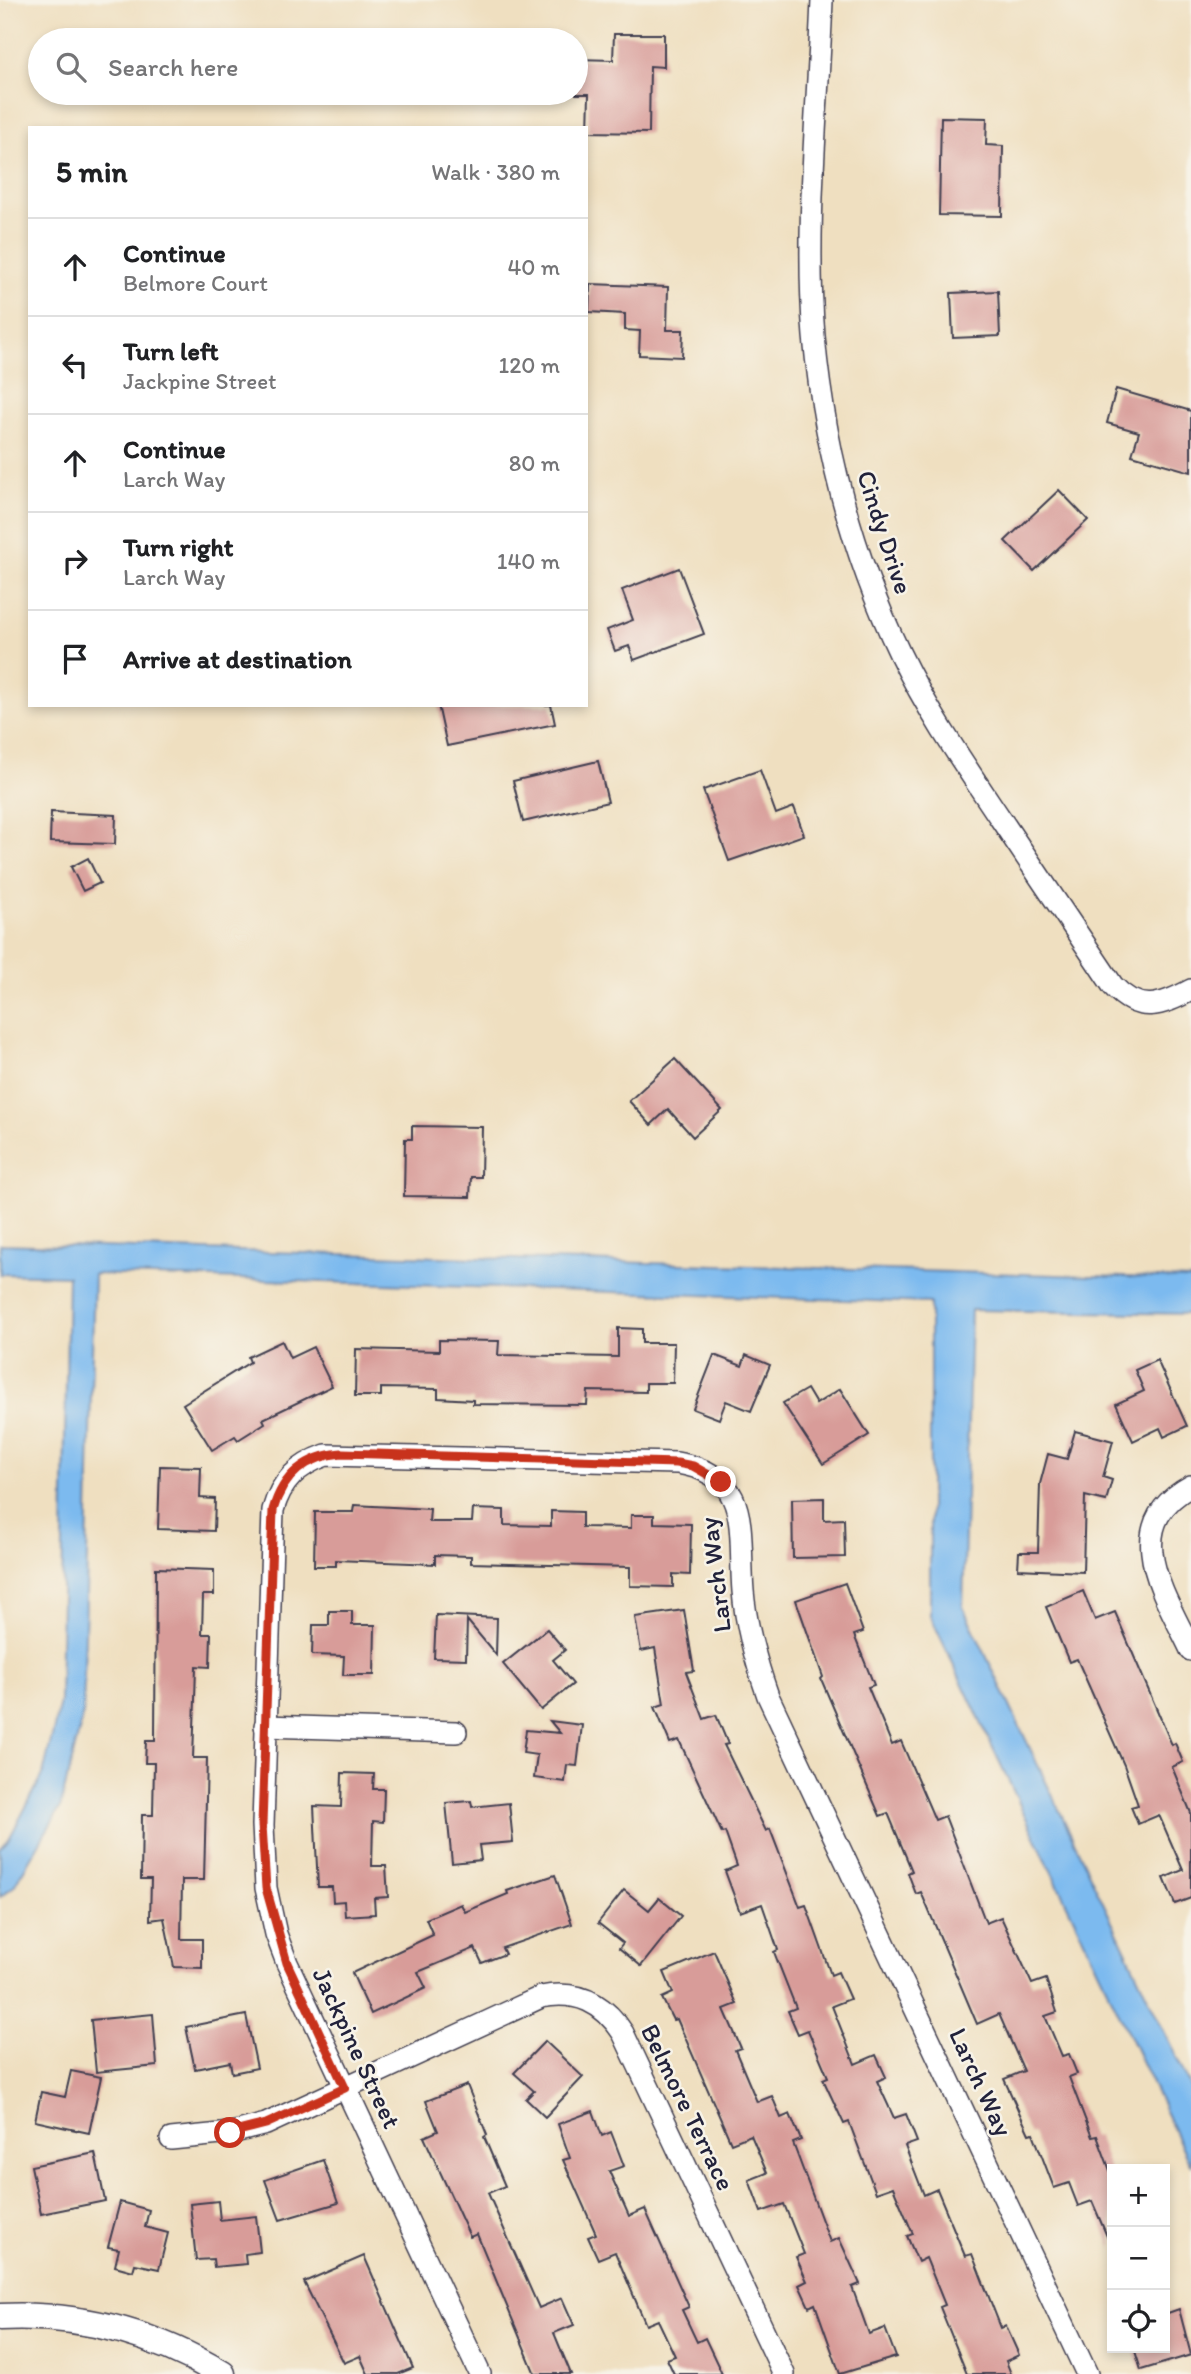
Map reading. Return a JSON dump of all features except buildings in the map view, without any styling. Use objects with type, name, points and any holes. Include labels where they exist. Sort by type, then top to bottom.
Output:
[{"type":"street","name":"Cindy Drive","points":[[822,0],[811,267],[814,334],[824,413],[851,530],[873,593],[900,654],[932,713],[1113,986],[1123,997],[1137,1004],[1164,1004],[1191,990]]},
{"type":"street","name":"Larch Way","points":[[265,1726],[273,1510],[286,1480],[311,1460],[342,1453],[677,1463],[693,1466],[721,1482],[731,1494],[741,1518],[746,1613],[768,1696],[1087,2374]]},
{"type":"street","points":[[1191,1486],[1176,1495],[1156,1520],[1151,1557],[1155,1573],[1191,1650]]},
{"type":"street","points":[[265,1726],[456,1732]]},
{"type":"street","name":"Jackpine Street","points":[[265,1726],[263,1857],[276,1934],[287,1963],[480,2374]]},
{"type":"street","name":"Belmore Terrace","points":[[171,2139],[230,2133],[266,2124],[541,1997],[573,1995],[603,2008],[623,2033],[784,2374]]},
{"type":"street","points":[[0,2317],[52,2317],[131,2332],[191,2356],[222,2374]]},
{"type":"water","points":[[0,1244],[1191,1279],[1191,1314],[971,1310],[963,1607],[1191,2088],[1191,2166],[930,1615],[930,1303],[94,1274],[83,1715],[60,1808],[14,1886],[0,1897],[0,1849],[9,1839],[43,1775],[60,1702],[68,1276],[0,1274]]},
{"type":"route","points":[[230,2133],[283,2118],[345,2088],[287,1963],[276,1934],[266,1888],[262,1825],[273,1510],[277,1494],[286,1480],[311,1460],[342,1453],[677,1463],[708,1472],[721,1482]]}]
